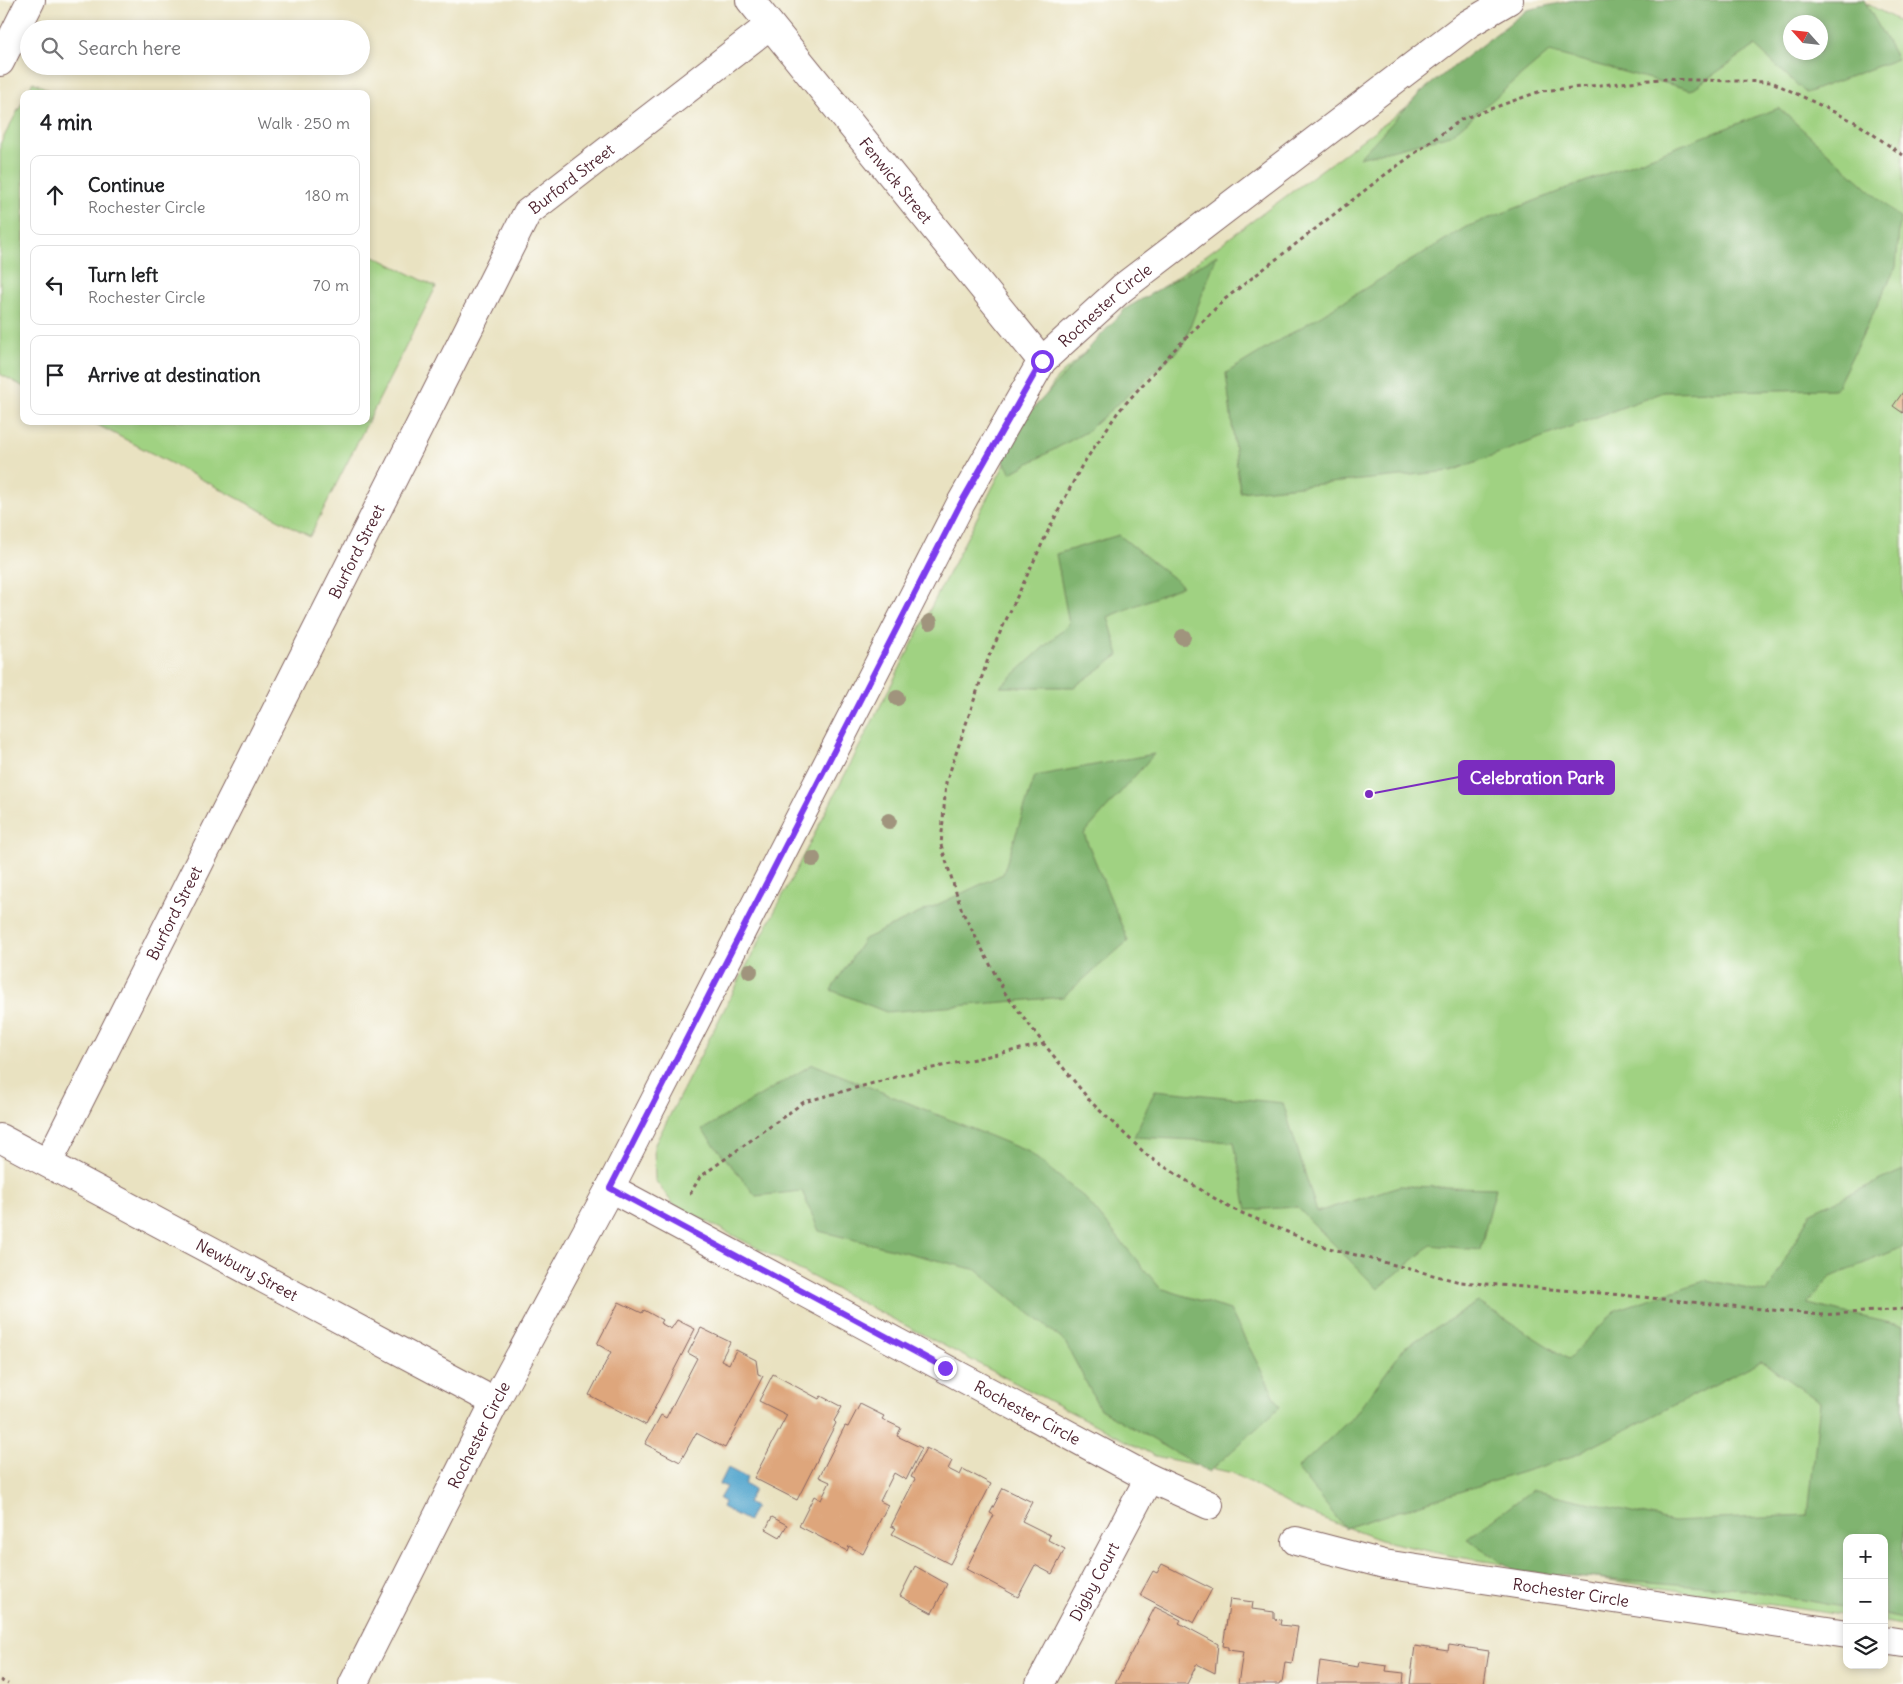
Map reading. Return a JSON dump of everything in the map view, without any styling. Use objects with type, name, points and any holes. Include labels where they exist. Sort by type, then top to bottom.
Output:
[{"type":"street","points":[[22,20],[32,0]]},
{"type":"street","name":"Fenwick Street","points":[[750,0],[1042,361]]},
{"type":"street","name":"Rochester Circle","points":[[353,1684],[494,1402],[610,1188],[961,503],[1042,361],[1122,288],[1468,24],[1509,0]]},
{"type":"street","points":[[0,62],[20,23]]},
{"type":"street","name":"Burford Street","points":[[48,1163],[527,213],[770,25]]},
{"type":"street","name":"Newbury Street","points":[[0,1138],[494,1402]]},
{"type":"street","name":"Rochester Circle","points":[[610,1188],[1149,1478],[1209,1504]]},
{"type":"street","name":"Digby Court","points":[[1040,1684],[1149,1478]]},
{"type":"street","name":"Rochester Circle","points":[[1296,1541],[1384,1564],[1843,1633]]},
{"type":"street","points":[[1888,1641],[1903,1643]]},
{"type":"path","points":[[1903,155],[1855,122],[1772,82],[1660,78],[1542,91],[1462,119],[1382,176],[1225,299],[1172,352],[1118,412],[1081,467],[1049,529],[989,656],[946,783],[941,845],[962,912],[1005,993],[1044,1044],[1091,1102],[1149,1157],[1230,1208],[1321,1246],[1460,1282],[1611,1294],[1822,1315],[1903,1309]]},
{"type":"path","points":[[674,1223],[700,1177],[804,1102],[914,1072],[1044,1044]]},
{"type":"path","points":[[0,1680],[8,1684]]},
{"type":"green space","points":[[1573,0],[1864,0],[1897,59],[1806,93],[1755,46],[1691,90],[1549,52],[1451,135],[1359,158],[1422,91],[1527,10]]},
{"type":"green space","points":[[1860,0],[1903,23],[1903,1625],[1888,1623],[1888,1534],[1843,1534],[1843,1615],[1451,1556],[1380,1540],[1295,1508],[1233,1473],[1155,1456],[673,1204],[655,1180],[654,1146],[1016,442],[1057,378],[1125,315],[1530,16]]},
{"type":"green space","points":[[33,82],[49,90],[28,90]]},
{"type":"green space","points":[[20,106],[20,385],[0,374],[0,144]]},
{"type":"green space","points":[[1779,108],[1900,218],[1896,267],[1836,389],[1664,392],[1451,471],[1240,492],[1226,373],[1466,227]]},
{"type":"green space","points":[[370,254],[436,287],[370,417]]},
{"type":"green space","points":[[1217,255],[1183,346],[1086,432],[1011,473],[996,449],[1125,309]]},
{"type":"green space","points":[[98,425],[366,425],[310,536]]},
{"type":"green space","points":[[1119,535],[1183,586],[1108,617],[1119,655],[1074,687],[1000,687],[1069,624],[1056,554]]},
{"type":"green space","points":[[1154,754],[1084,834],[1128,941],[1063,997],[886,1012],[831,990],[864,939],[1003,874],[1035,776]]},
{"type":"green space","points":[[813,1064],[1029,1152],[1085,1198],[1160,1288],[1230,1310],[1280,1407],[1209,1472],[1100,1409],[1065,1342],[977,1270],[819,1231],[802,1191],[756,1196],[702,1130]]},
{"type":"green space","points":[[1155,1090],[1283,1103],[1317,1212],[1399,1186],[1496,1188],[1480,1250],[1431,1245],[1378,1289],[1297,1207],[1247,1210],[1234,1142],[1134,1137]]},
{"type":"green space","points":[[1903,1170],[1903,1247],[1831,1277],[1807,1304],[1903,1326],[1903,1619],[1888,1616],[1888,1534],[1843,1534],[1843,1607],[1743,1589],[1517,1572],[1467,1539],[1532,1490],[1673,1521],[1808,1515],[1820,1402],[1761,1361],[1576,1455],[1345,1528],[1297,1469],[1354,1416],[1405,1347],[1478,1302],[1568,1359],[1616,1310],[1707,1280],[1767,1293],[1811,1212]]},
{"type":"water","points":[[728,1468],[747,1478],[744,1484],[754,1489],[747,1503],[755,1507],[748,1521],[722,1507],[724,1502],[719,1499],[726,1487],[720,1484]]},
{"type":"building","points":[[1903,392],[1903,413],[1893,406]]},
{"type":"building","points":[[619,1302],[642,1313],[644,1310],[662,1320],[660,1323],[671,1329],[677,1320],[695,1329],[646,1425],[589,1395],[611,1352],[597,1344]]},
{"type":"building","points":[[701,1328],[730,1342],[721,1360],[729,1364],[736,1350],[756,1360],[758,1374],[763,1376],[725,1448],[696,1433],[680,1462],[645,1444],[661,1415],[666,1418],[697,1358],[688,1353]]},
{"type":"building","points":[[773,1374],[819,1399],[821,1396],[842,1407],[834,1421],[836,1423],[797,1500],[754,1478],[787,1415],[759,1401]]},
{"type":"building","points":[[860,1404],[884,1416],[882,1419],[901,1428],[897,1436],[922,1448],[906,1480],[894,1473],[880,1501],[888,1505],[863,1554],[849,1546],[847,1551],[799,1526],[814,1496],[821,1500],[830,1482],[819,1477],[845,1426],[848,1427]]},
{"type":"building","points":[[926,1448],[952,1461],[948,1469],[960,1475],[963,1469],[991,1484],[950,1564],[892,1534],[896,1528],[891,1526],[915,1479],[911,1477]]},
{"type":"building","points":[[1003,1488],[1032,1502],[1022,1521],[1050,1535],[1048,1540],[1065,1549],[1052,1574],[1035,1565],[1018,1597],[966,1569],[994,1515],[990,1513]]},
{"type":"building","points":[[772,1517],[787,1525],[780,1537],[766,1529]]},
{"type":"building","points":[[1162,1564],[1212,1589],[1194,1623],[1140,1595],[1153,1571],[1157,1573]]},
{"type":"building","points":[[915,1566],[947,1584],[932,1613],[900,1596]]},
{"type":"building","points":[[1230,1599],[1253,1602],[1252,1609],[1274,1612],[1274,1619],[1281,1620],[1280,1625],[1298,1627],[1292,1664],[1285,1663],[1282,1682],[1279,1684],[1238,1684],[1243,1652],[1228,1650],[1228,1647],[1223,1646]]},
{"type":"building","points":[[1155,1607],[1181,1620],[1179,1623],[1218,1644],[1215,1673],[1197,1664],[1187,1684],[1115,1684]]},
{"type":"building","points":[[1449,1645],[1489,1651],[1484,1684],[1410,1684],[1415,1646],[1448,1651]]},
{"type":"building","points":[[1320,1661],[1358,1667],[1359,1662],[1387,1666],[1386,1671],[1404,1673],[1403,1684],[1317,1684]]},
{"type":"place","name":"Celebration Park","points":[[1369,794]]},
{"type":"route","points":[[945,1368],[610,1188],[961,503],[1042,361]]}]
